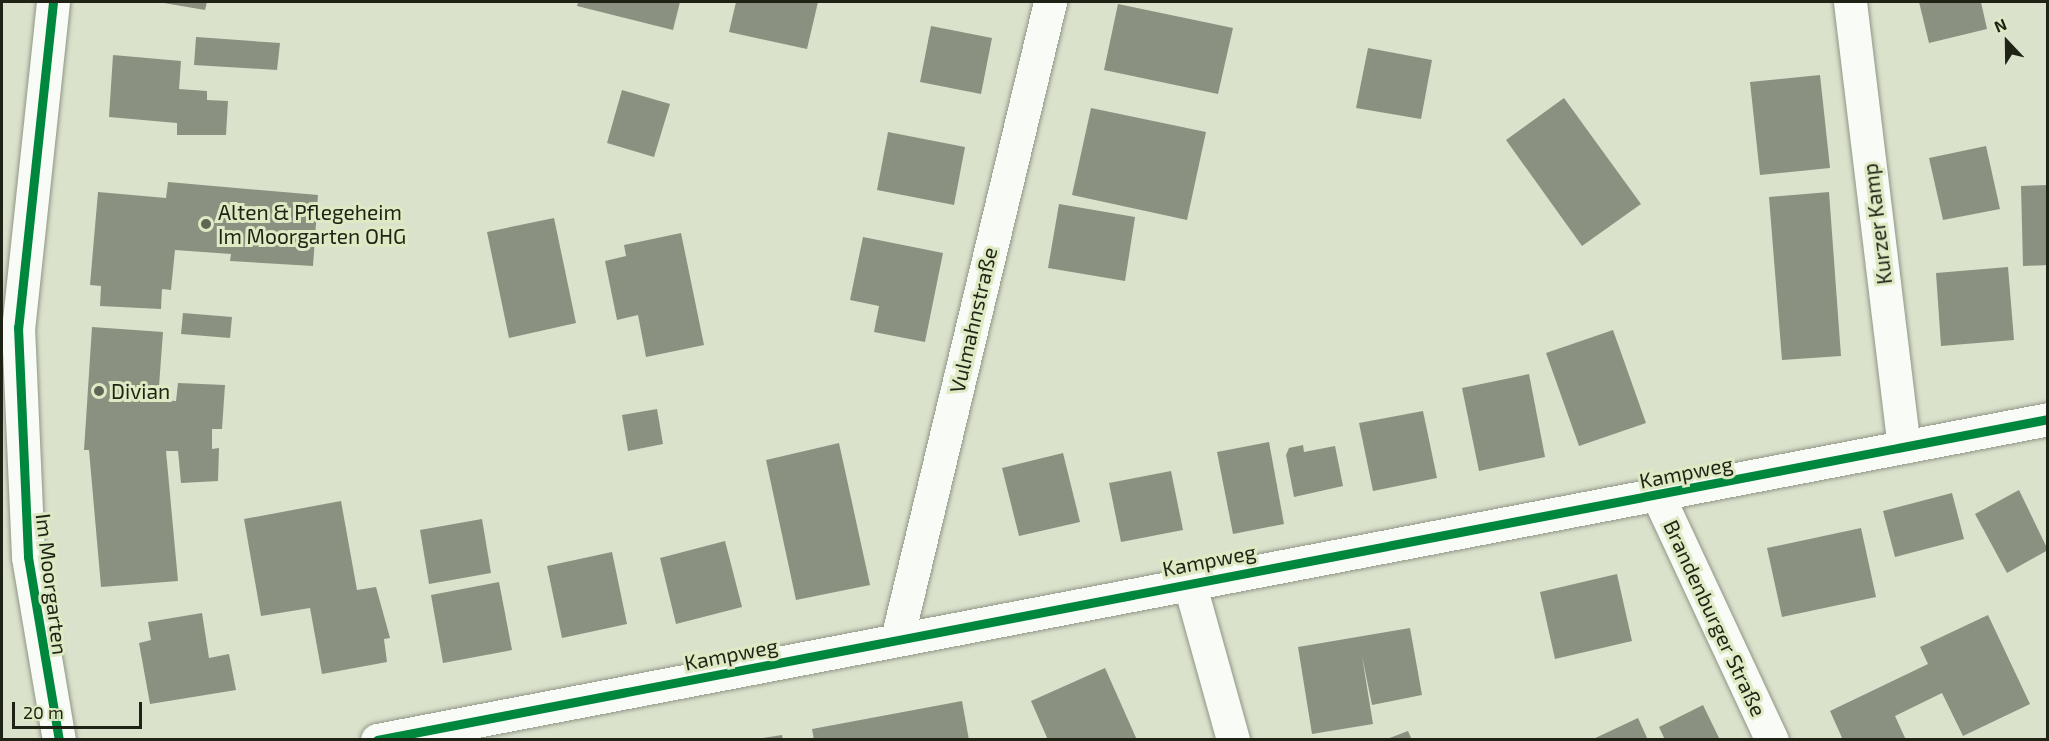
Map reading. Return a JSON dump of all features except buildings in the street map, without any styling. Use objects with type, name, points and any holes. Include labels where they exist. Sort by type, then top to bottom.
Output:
[{"type":"street","name":"Im Moorgarten","points":[[53,2],[18,327],[28,557],[59,740]]},
{"type":"street","name":"Vulmahnstraße","points":[[897,639],[1050,2]]},
{"type":"street","name":"Kurzer Kamp","points":[[1850,2],[1904,447]]},
{"type":"street","name":"Kampweg","points":[[377,740],[1189,582],[1658,496],[2048,419]]},
{"type":"street","name":"Brandenburger Straße","points":[[1658,496],[1772,740]]},
{"type":"street","points":[[1189,582],[1233,740]]},
{"type":"cycle path","points":[[53,2],[18,327],[28,557],[59,740]]},
{"type":"cycle path","points":[[377,740],[2048,419]]},
{"type":"place","name":"Alten & Pflegeheim Im Moorgarten OHG","points":[[206,224]]},
{"type":"place","name":"Divian","points":[[99,391]]}]
